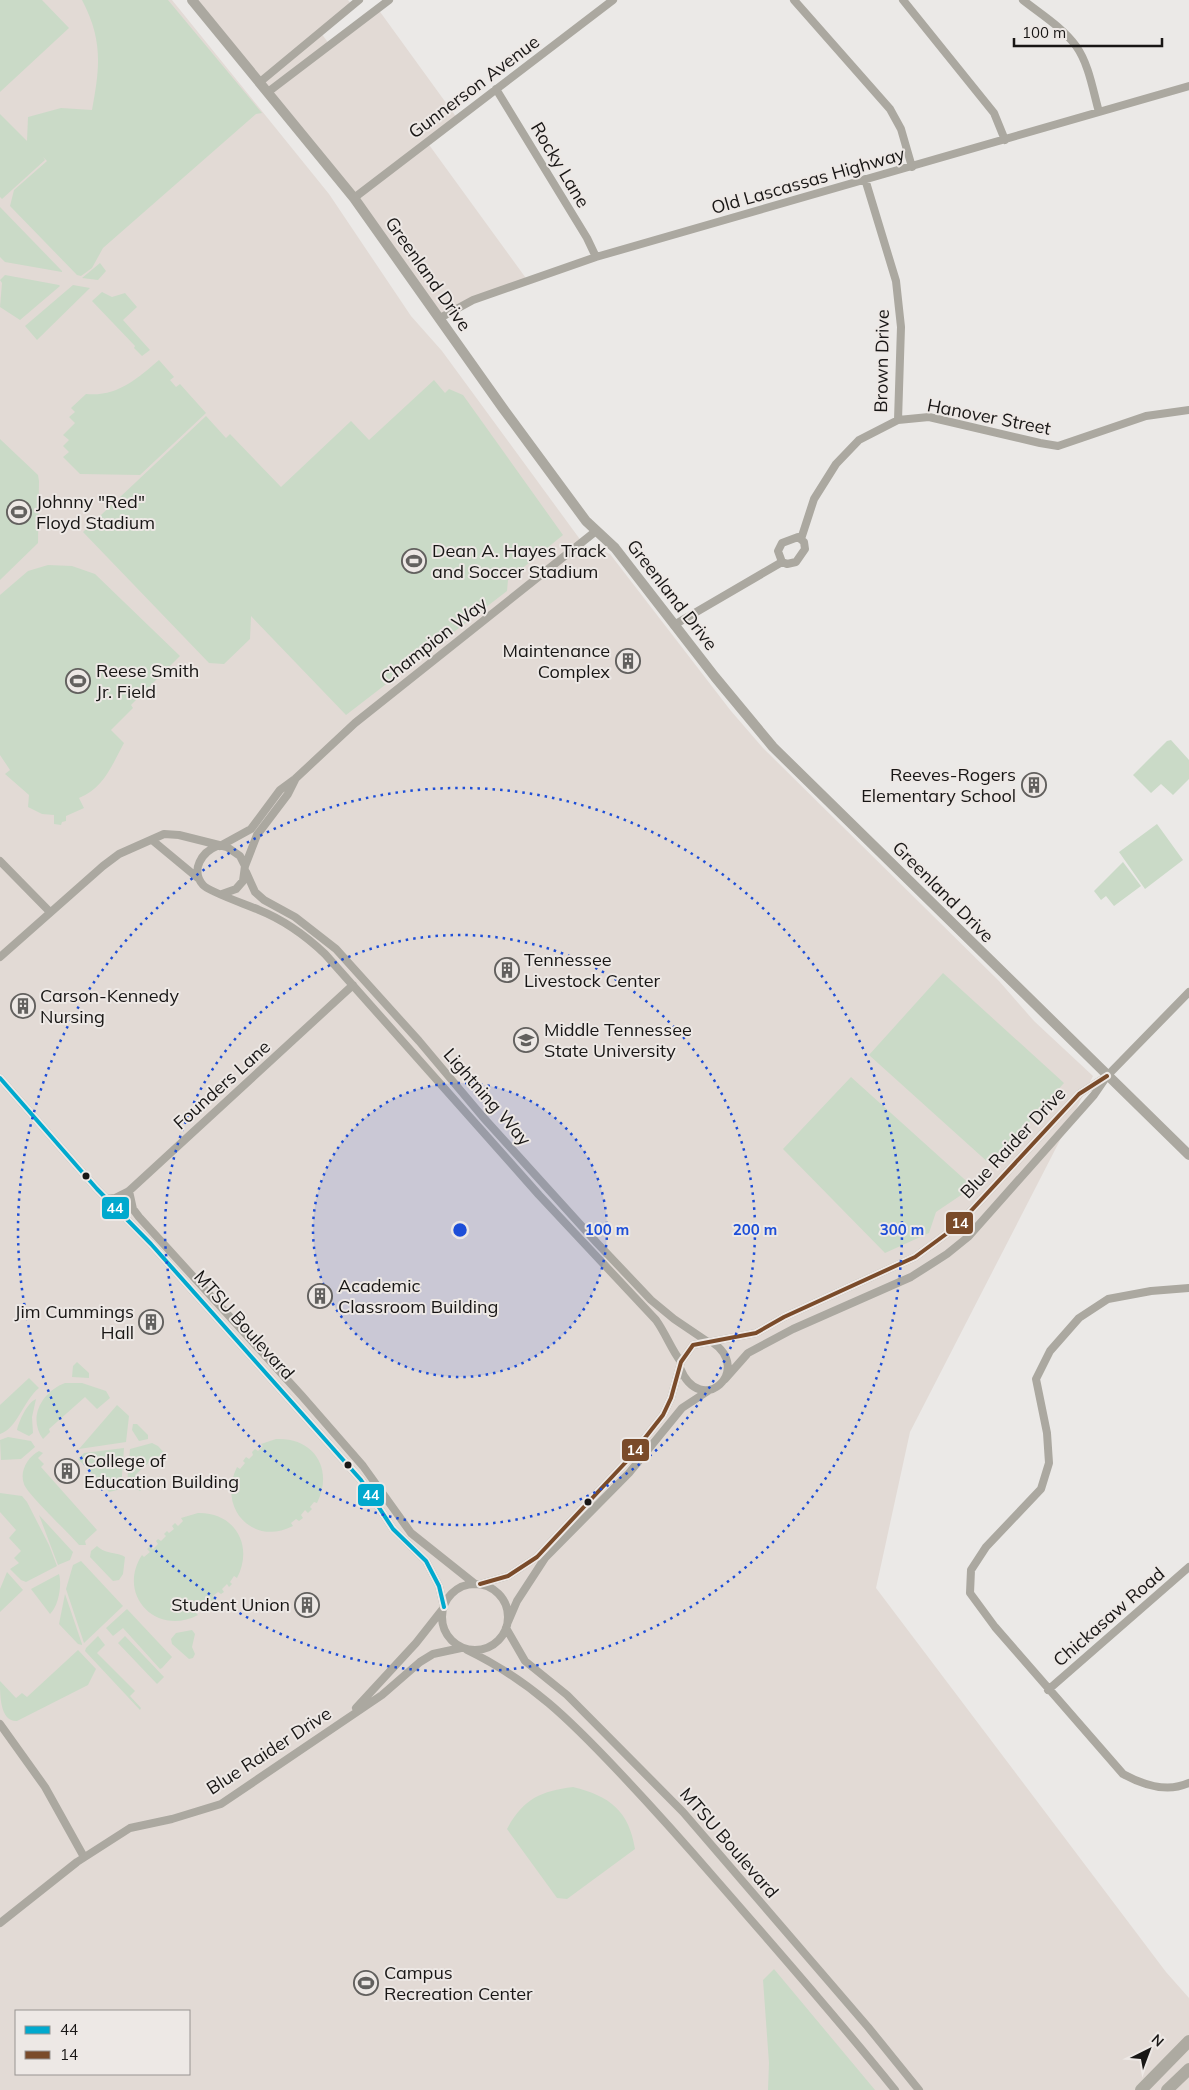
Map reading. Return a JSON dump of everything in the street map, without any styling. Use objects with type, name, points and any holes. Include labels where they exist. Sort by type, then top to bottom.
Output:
[{"type":"main road","points":[[1141,2090],[1189,2041]]},
{"type":"main road","points":[[1167,2090],[1189,2069]]},
{"type":"street","name":"Greenland Drive","points":[[192,0],[354,198],[533,449],[596,531],[615,548],[674,625],[773,747],[1189,1155]]},
{"type":"street","points":[[260,82],[359,0]]},
{"type":"street","points":[[268,92],[389,0]]},
{"type":"street","name":"Gunnerson Avenue","points":[[354,198],[612,0]]},
{"type":"street","points":[[794,0],[890,109],[901,129],[912,167]]},
{"type":"street","points":[[903,0],[994,113],[1005,140]]},
{"type":"street","points":[[1023,0],[1059,27],[1077,47],[1100,112]]},
{"type":"street","name":"Old Lascassas Highway","points":[[440,318],[473,300],[596,257],[1189,86]]},
{"type":"street","name":"Rocky Lane","points":[[496,89],[587,238],[596,257]]},
{"type":"street","name":"Brown Drive","points":[[674,625],[782,562],[796,562],[805,549],[801,539],[814,499],[836,464],[859,440],[898,420],[901,327],[896,281],[864,179]]},
{"type":"street","name":"Hanover Street","points":[[898,420],[929,417],[1058,446],[1146,416],[1189,410]]},
{"type":"street","name":"Champion Way","points":[[219,846],[251,829],[280,790],[295,779],[355,723],[596,531]]},
{"type":"street","points":[[782,562],[778,551],[782,544],[789,539],[798,537],[801,539]]},
{"type":"street","name":"Champion Way","points":[[245,869],[257,835],[288,794],[295,779]]},
{"type":"street","points":[[0,957],[49,911],[119,854],[164,834],[179,835],[233,850],[240,856],[245,869],[243,881],[236,889],[220,894],[210,891],[199,879],[152,840]]},
{"type":"street","points":[[199,879],[200,860],[206,852],[219,846]]},
{"type":"street","points":[[0,860],[49,911]]},
{"type":"street","name":"Lightning Way","points":[[245,869],[255,892],[264,900],[295,917],[336,949],[419,1041],[477,1111],[597,1243],[659,1306],[710,1342]]},
{"type":"street","name":"Lightning Way","points":[[220,894],[260,910],[313,942],[539,1195],[656,1320],[667,1336],[673,1352],[681,1365]]},
{"type":"street","name":"Founders Lane","points":[[106,1199],[114,1198],[129,1190],[353,985]]},
{"type":"street","points":[[1108,1076],[1189,992]]},
{"type":"street","name":"Blue Raider Drive","points":[[710,1342],[756,1334],[784,1317],[915,1257],[939,1241],[957,1226],[1080,1094],[1108,1076]]},
{"type":"street","name":"Blue Raider Drive","points":[[725,1378],[748,1352],[793,1329],[910,1277],[954,1248],[992,1212],[1094,1095],[1108,1076]]},
{"type":"street","name":"MTSU Boulevard","points":[[0,1078],[106,1199],[151,1244],[361,1480],[393,1529],[426,1561],[438,1586],[443,1608]]},
{"type":"street","name":"MTSU Boulevard","points":[[129,1190],[133,1209],[139,1217],[363,1466],[411,1533],[478,1584]]},
{"type":"street","points":[[1189,1288],[1151,1291],[1108,1300],[1079,1318],[1050,1351],[1036,1379],[1047,1433],[1049,1463],[1041,1489],[986,1547],[971,1570],[970,1593],[995,1627],[1048,1690],[1123,1774],[1145,1785],[1160,1787],[1189,1783]]},
{"type":"street","points":[[710,1342],[726,1355],[728,1364],[725,1378],[719,1385],[708,1390],[682,1408],[629,1473],[545,1558],[517,1602],[498,1642],[489,1648],[478,1651],[464,1649],[447,1635],[442,1620],[443,1608],[452,1593],[461,1587],[508,1576],[537,1558],[626,1462],[663,1415],[671,1398],[681,1365],[693,1345],[710,1342]]},
{"type":"street","points":[[681,1365],[688,1383],[694,1388],[708,1390]]},
{"type":"street","name":"Chickasaw Road","points":[[1048,1690],[1189,1567]]},
{"type":"street","points":[[478,1584],[490,1588],[502,1598],[508,1612],[507,1625]]},
{"type":"street","name":"Blue Raider Drive","points":[[347,1717],[416,1643],[443,1608]]},
{"type":"street","name":"MTSU Boulevard","points":[[507,1625],[525,1662],[567,1695],[683,1812],[868,2026],[919,2090]]},
{"type":"street","name":"Blue Raider Drive","points":[[0,1923],[84,1857],[130,1828],[172,1819],[221,1804],[382,1695],[420,1662],[433,1654],[464,1649]]},
{"type":"street","name":"MTSU Boulevard","points":[[464,1649],[495,1664],[523,1682],[551,1703],[584,1735],[659,1814],[849,2033],[895,2090]]},
{"type":"street","points":[[0,1724],[45,1788],[84,1857]]},
{"type":"shaded area","name":"Middle Tennessee State University","points":[[0,0],[172,0],[329,194],[411,316],[442,351],[590,553],[599,549],[610,554],[731,711],[763,748],[999,981],[1034,1021],[1093,1076],[910,1432],[876,1588],[1166,1972],[1189,1998],[1189,2090],[0,2090]]},
{"type":"shaded area","points":[[192,0],[348,0],[352,5],[321,33],[330,45],[378,9],[457,118],[427,142],[528,281],[473,300],[440,318],[354,198]]},
{"type":"green space","points":[[0,0],[42,0],[69,28],[0,92]]},
{"type":"green space","points":[[82,0],[168,0],[262,113],[256,114],[103,248],[92,268],[81,276],[77,275],[10,206],[14,190],[47,161],[43,157],[45,160],[2,199],[0,197],[0,114],[27,141],[28,117],[61,108],[92,110],[98,67],[97,41],[89,14]]},
{"type":"green space","points":[[0,207],[62,272],[5,262],[0,257]]},
{"type":"green space","points":[[100,263],[106,271],[98,280],[82,278]]},
{"type":"green space","points":[[5,275],[60,286],[20,320],[0,307],[2,283],[0,280]]},
{"type":"green space","points":[[73,285],[90,288],[37,340],[25,326]]},
{"type":"green space","points":[[102,292],[112,297],[125,293],[137,307],[123,320],[150,350],[142,356],[134,348],[135,346],[92,301]]},
{"type":"green space","points":[[159,360],[174,377],[170,380],[176,387],[180,384],[206,413],[140,475],[80,474],[63,457],[69,452],[63,446],[69,440],[63,435],[75,423],[69,417],[75,412],[71,408],[86,394],[107,393],[117,390],[143,374]]},
{"type":"green space","name":"Dean A. Hayes Track and Soccer Stadium","points":[[434,380],[445,393],[449,389],[463,395],[563,535],[508,580],[507,591],[346,715],[251,616],[250,639],[224,664],[209,663],[83,532],[206,416],[226,438],[230,434],[281,487],[351,421],[369,440]]},
{"type":"green space","name":"Johnny \"Red\" Floyd Stadium","points":[[0,439],[38,475],[39,481],[38,543],[0,580]]},
{"type":"green space","name":"Reese Smith Jr. Field","points":[[48,565],[72,566],[95,574],[180,656],[131,705],[133,708],[111,730],[124,743],[101,782],[88,794],[79,798],[84,808],[66,816],[66,821],[62,822],[61,825],[54,824],[54,815],[42,814],[28,807],[29,795],[5,774],[10,770],[0,755],[0,595],[28,571]]},
{"type":"green space","points":[[1171,740],[1189,760],[1189,779],[1173,795],[1161,784],[1151,793],[1133,775],[1167,741]]},
{"type":"green space","points":[[1157,824],[1183,860],[1145,889],[1119,852]]},
{"type":"green space","points":[[1123,862],[1141,886],[1114,906],[1106,896],[1101,900],[1094,891]]},
{"type":"green space","points":[[943,973],[1064,1083],[991,1165],[869,1055]]},
{"type":"green space","points":[[851,1077],[973,1187],[936,1212],[929,1233],[885,1253],[783,1149]]},
{"type":"green space","points":[[77,1362],[89,1373],[89,1378],[72,1377],[73,1366]]},
{"type":"green space","points":[[29,1378],[39,1388],[11,1427],[0,1434],[0,1405]]},
{"type":"green space","points":[[65,1383],[82,1383],[106,1391],[110,1398],[97,1409],[85,1397],[49,1429],[50,1432],[43,1439],[38,1431],[37,1422],[40,1406],[50,1392]]},
{"type":"green space","points":[[36,1399],[32,1417],[33,1433],[29,1436],[17,1430],[27,1408]]},
{"type":"green space","points":[[117,1405],[129,1416],[126,1442],[79,1449]]},
{"type":"green space","points":[[133,1424],[137,1424],[148,1435],[148,1439],[139,1441],[132,1430]]},
{"type":"green space","points":[[8,1437],[31,1441],[35,1447],[21,1459],[1,1460],[0,1440]]},
{"type":"green space","points":[[276,1439],[301,1443],[310,1449],[322,1467],[322,1490],[317,1503],[314,1502],[310,1507],[312,1509],[308,1513],[305,1510],[301,1515],[303,1518],[299,1521],[296,1519],[291,1523],[293,1526],[278,1531],[264,1531],[252,1527],[242,1519],[235,1509],[232,1496],[232,1482],[237,1467],[240,1469],[245,1463],[243,1461],[246,1457],[249,1459],[255,1449],[258,1451],[263,1446],[261,1444]]},
{"type":"green space","points":[[152,1443],[158,1446],[167,1456],[160,1462],[155,1457],[135,1475],[145,1486],[140,1491],[127,1483],[130,1449]]},
{"type":"green space","points":[[124,1448],[121,1489],[109,1492],[78,1459],[84,1453]]},
{"type":"green space","points":[[39,1451],[43,1453],[38,1458],[44,1464],[41,1467],[97,1530],[85,1541],[86,1545],[79,1545],[24,1484],[24,1469],[31,1457]]},
{"type":"green space","points":[[0,1493],[22,1496],[27,1502],[49,1545],[57,1566],[26,1582],[21,1580],[10,1569],[19,1563],[14,1558],[21,1551],[9,1538],[16,1530],[0,1512]]},
{"type":"green space","points":[[198,1513],[211,1514],[222,1518],[238,1533],[242,1543],[242,1566],[237,1578],[234,1576],[230,1582],[232,1584],[229,1587],[227,1584],[222,1589],[224,1592],[221,1594],[218,1592],[213,1596],[216,1600],[213,1602],[210,1600],[205,1604],[207,1607],[204,1610],[201,1608],[196,1613],[198,1615],[183,1620],[168,1621],[155,1616],[145,1608],[137,1597],[134,1584],[135,1570],[142,1555],[144,1557],[150,1552],[147,1549],[150,1546],[153,1549],[158,1544],[156,1541],[158,1539],[161,1541],[166,1536],[164,1534],[167,1531],[169,1533],[174,1529],[172,1526],[175,1523],[178,1526],[183,1521],[181,1518]]},
{"type":"green space","points":[[39,1515],[73,1552],[70,1560],[58,1565]]},
{"type":"green space","points":[[97,1546],[104,1551],[125,1557],[123,1574],[119,1580],[113,1581],[90,1557],[91,1551]]},
{"type":"green space","points":[[81,1561],[123,1606],[84,1643],[66,1589],[73,1565]]},
{"type":"green space","points":[[7,1572],[23,1590],[0,1612],[0,1589]]},
{"type":"green space","points":[[59,1574],[59,1595],[56,1606],[50,1614],[31,1589]]},
{"type":"green space","points":[[65,1594],[82,1645],[78,1644],[59,1624]]},
{"type":"green space","points":[[127,1609],[172,1657],[162,1668],[160,1669],[123,1628],[113,1636],[106,1628]]},
{"type":"green space","points":[[192,1630],[195,1634],[192,1647],[195,1654],[193,1658],[189,1659],[172,1644],[171,1639],[176,1633]]},
{"type":"green space","points":[[98,1636],[105,1645],[97,1653],[135,1691],[130,1696],[141,1708],[140,1710],[85,1651]]},
{"type":"green space","points":[[125,1636],[164,1677],[157,1684],[118,1643]]},
{"type":"green space","points":[[78,1650],[96,1669],[88,1685],[17,1721],[7,1717],[2,1707],[0,1681],[16,1698],[22,1693],[27,1697]]},
{"type":"green space","points":[[573,1787],[597,1795],[616,1807],[628,1825],[635,1849],[567,1899],[557,1898],[507,1829],[520,1810],[534,1798],[551,1791]]},
{"type":"green space","points":[[774,1969],[875,2090],[768,2090],[769,2063],[763,1980]]},
{"type":"transit line","name":"14","points":[[480,1584],[508,1576],[537,1557],[626,1462],[663,1415],[671,1398],[681,1362],[693,1345],[756,1333],[784,1317],[915,1257],[957,1226],[1079,1094],[1107,1076]]},
{"type":"transit line","name":"44","points":[[0,1078],[97,1189],[151,1244],[361,1480],[393,1529],[426,1561],[439,1586],[444,1607]]},
{"type":"place","name":"Johnny \"Red\" Floyd Stadium","points":[[19,512]]},
{"type":"place","name":"Dean A. Hayes Track and Soccer Stadium","points":[[414,561]]},
{"type":"place","name":"Maintenance Complex","points":[[628,661]]},
{"type":"place","name":"Reese Smith Jr. Field","points":[[78,681]]},
{"type":"place","name":"Reeves-Rogers Elementary School","points":[[1034,785]]},
{"type":"place","name":"Tennessee Livestock Center","points":[[507,970]]},
{"type":"place","name":"Carson-Kennedy Nursing","points":[[23,1006]]},
{"type":"place","name":"Middle Tennessee State University","points":[[526,1040]]},
{"type":"place","name":"Academic Classroom Building","points":[[320,1296]]},
{"type":"place","name":"Jim Cummings Hall","points":[[151,1322]]},
{"type":"place","name":"College of Education Building","points":[[67,1471]]},
{"type":"place","name":"Student Union","points":[[307,1605]]},
{"type":"place","name":"Campus Recreation Center","points":[[366,1983]]}]
